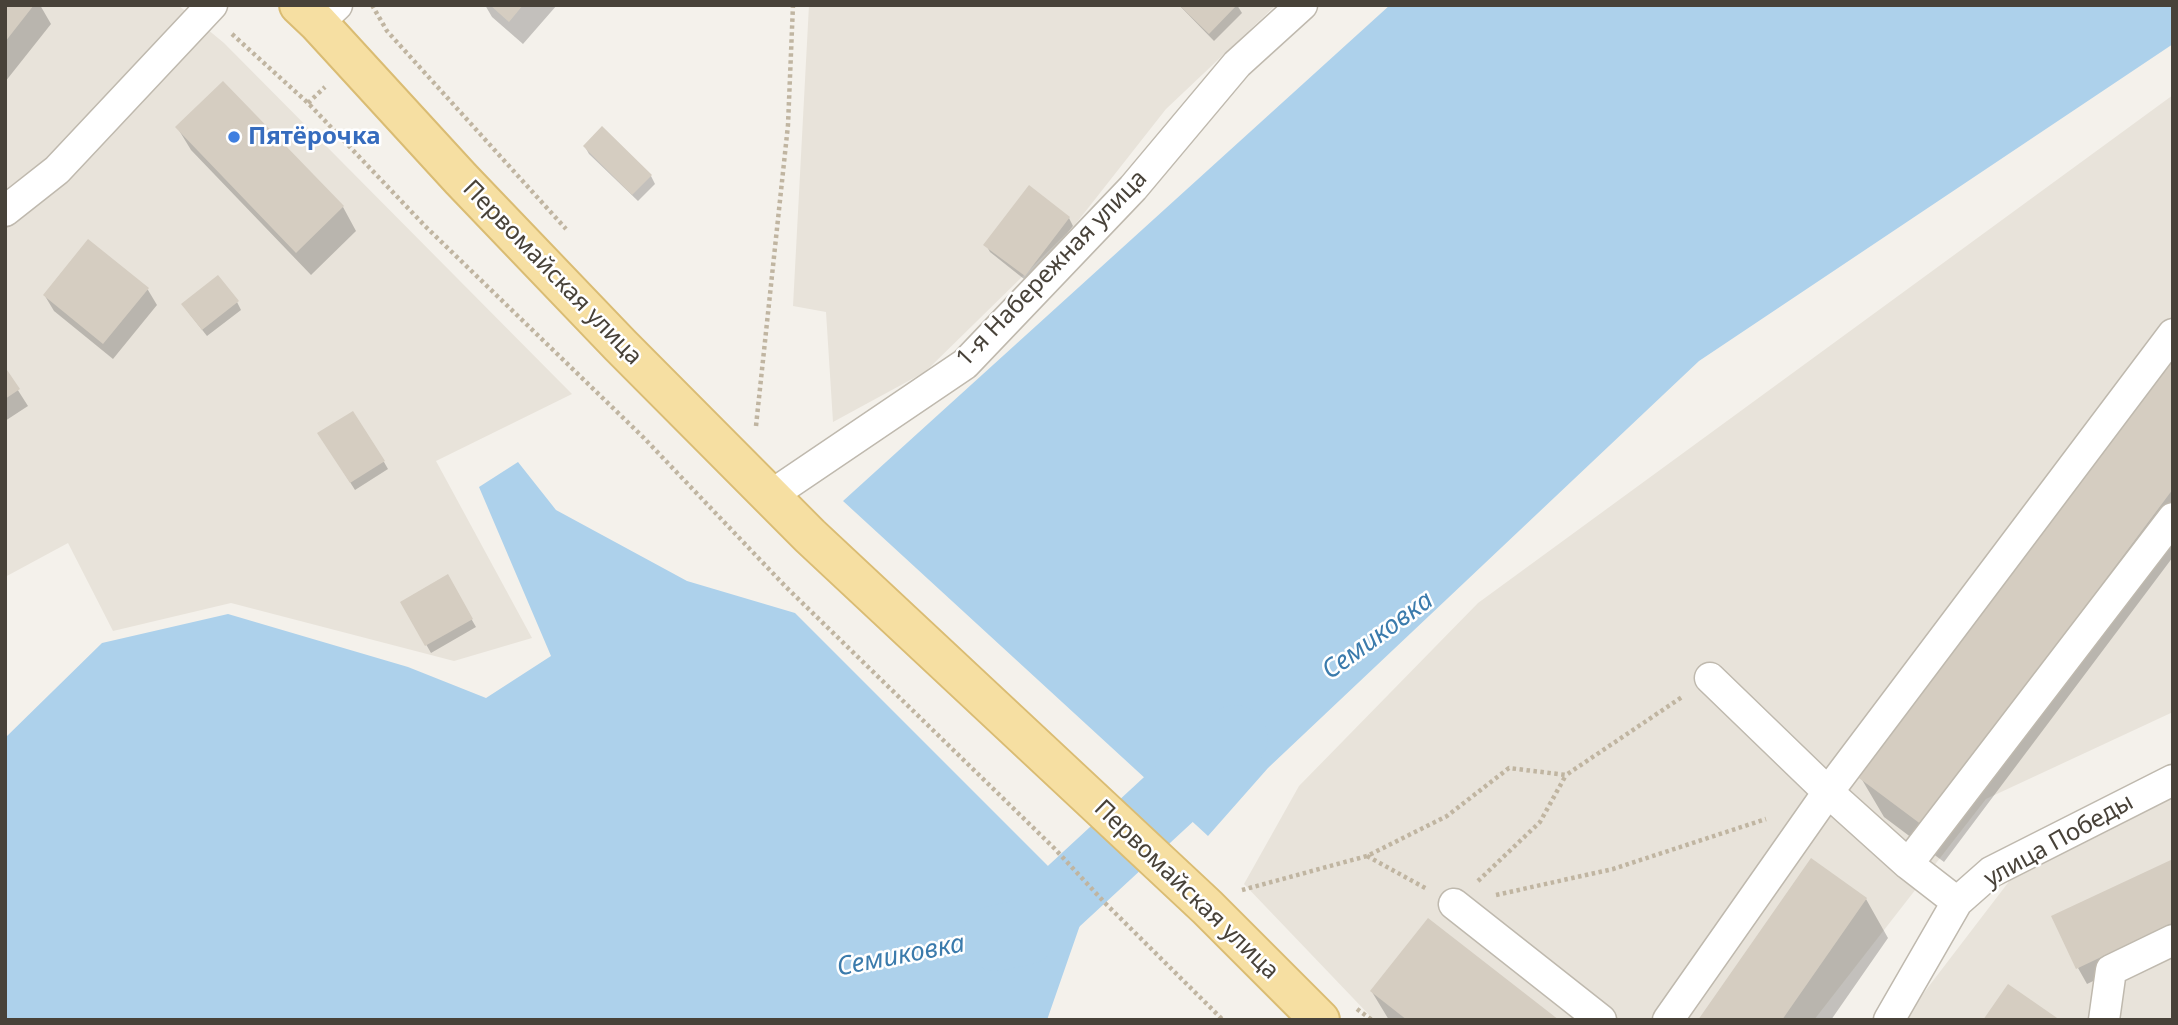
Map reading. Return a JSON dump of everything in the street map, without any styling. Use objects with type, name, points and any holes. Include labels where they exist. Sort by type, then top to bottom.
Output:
[{"type":"main road","name":"Первомайская улица","points":[[318,11],[461,179],[770,496],[1051,762],[1220,900],[1320,1020]]},
{"type":"street","name":"1-я Набережная улица","points":[[770,496],[965,364],[1133,188],[1237,64],[1302,5]]},
{"type":"street","points":[[5,212],[57,170],[210,8]]},
{"type":"street","points":[[1668,1020],[1828,792],[2173,334]]},
{"type":"street","points":[[1908,864],[2173,518]]},
{"type":"street","points":[[1710,678],[1828,792],[1908,864],[1957,902]]},
{"type":"street","name":"улица Победы","points":[[1889,1020],[1957,902],[1991,872],[2173,779]]},
{"type":"street","points":[[1454,904],[1601,1020]]},
{"type":"street","points":[[2104,1020],[2110,970],[2173,940]]},
{"type":"path","points":[[372,5],[387,31],[568,231]]},
{"type":"path","points":[[746,418],[755,428],[788,125],[793,5]]},
{"type":"path","points":[[210,8],[307,103],[426,228],[644,438],[786,587],[1054,848],[1106,904],[1223,1020]]},
{"type":"path","points":[[1454,904],[1540,822],[1566,775],[1710,678]]},
{"type":"path","points":[[1220,900],[1367,856],[1447,816],[1509,768],[1566,775]]},
{"type":"path","points":[[1367,856],[1454,904],[1613,869],[1768,818]]},
{"type":"shaded area","points":[[5,5],[178,5],[224,43],[572,394],[436,461],[532,638],[454,661],[231,603],[113,631],[68,543],[5,577]]},
{"type":"shaded area","points":[[809,5],[1276,5],[1166,109],[1074,226],[925,372],[833,422],[826,312],[793,306]]},
{"type":"shaded area","points":[[2173,95],[2173,712],[1986,799],[1814,1020],[1374,1020],[1244,884],[1299,786],[1478,603]]},
{"type":"shaded area","points":[[2173,792],[2173,1020],[1903,1020],[2017,871]]},
{"type":"water","points":[[1390,5],[2173,5],[2173,44],[1699,361],[1268,768],[1208,836],[843,501]]},
{"type":"water","points":[[518,462],[556,510],[687,581],[795,613],[1087,905],[1047,1020],[5,1020],[5,738],[102,643],[228,614],[408,667],[486,698],[551,656],[479,487]]},
{"type":"building","points":[[5,5],[34,5],[5,42]]},
{"type":"building","points":[[490,5],[523,5],[509,22]]},
{"type":"building","points":[[1179,5],[1237,5],[1209,34]]},
{"type":"building","points":[[223,81],[344,206],[296,253],[175,127]]},
{"type":"building","points":[[602,126],[652,175],[632,195],[583,146]]},
{"type":"building","points":[[1029,185],[1070,217],[1025,276],[983,245]]},
{"type":"building","points":[[88,239],[149,288],[103,344],[43,295]]},
{"type":"building","points":[[218,275],[239,301],[202,330],[181,304]]},
{"type":"building","points":[[2173,358],[2173,489],[1922,825],[1859,778]]},
{"type":"building","points":[[5,367],[20,389],[5,399]]},
{"type":"building","points":[[353,411],[385,461],[350,483],[317,433]]},
{"type":"building","points":[[448,574],[473,619],[425,646],[400,602]]},
{"type":"building","points":[[1811,858],[1867,898],[1782,1020],[1698,1020]]},
{"type":"building","points":[[2173,859],[2173,923],[2076,969],[2051,916]]},
{"type":"building","points":[[1428,918],[1559,1020],[1407,1020],[1370,991]]},
{"type":"building","points":[[2008,984],[2060,1020],[1983,1020]]},
{"type":"waterway","name":"Семиковка","points":[[996,938],[1025,932],[1235,738]]},
{"type":"place","name":"Пятёрочка","points":[[234,137]]}]
